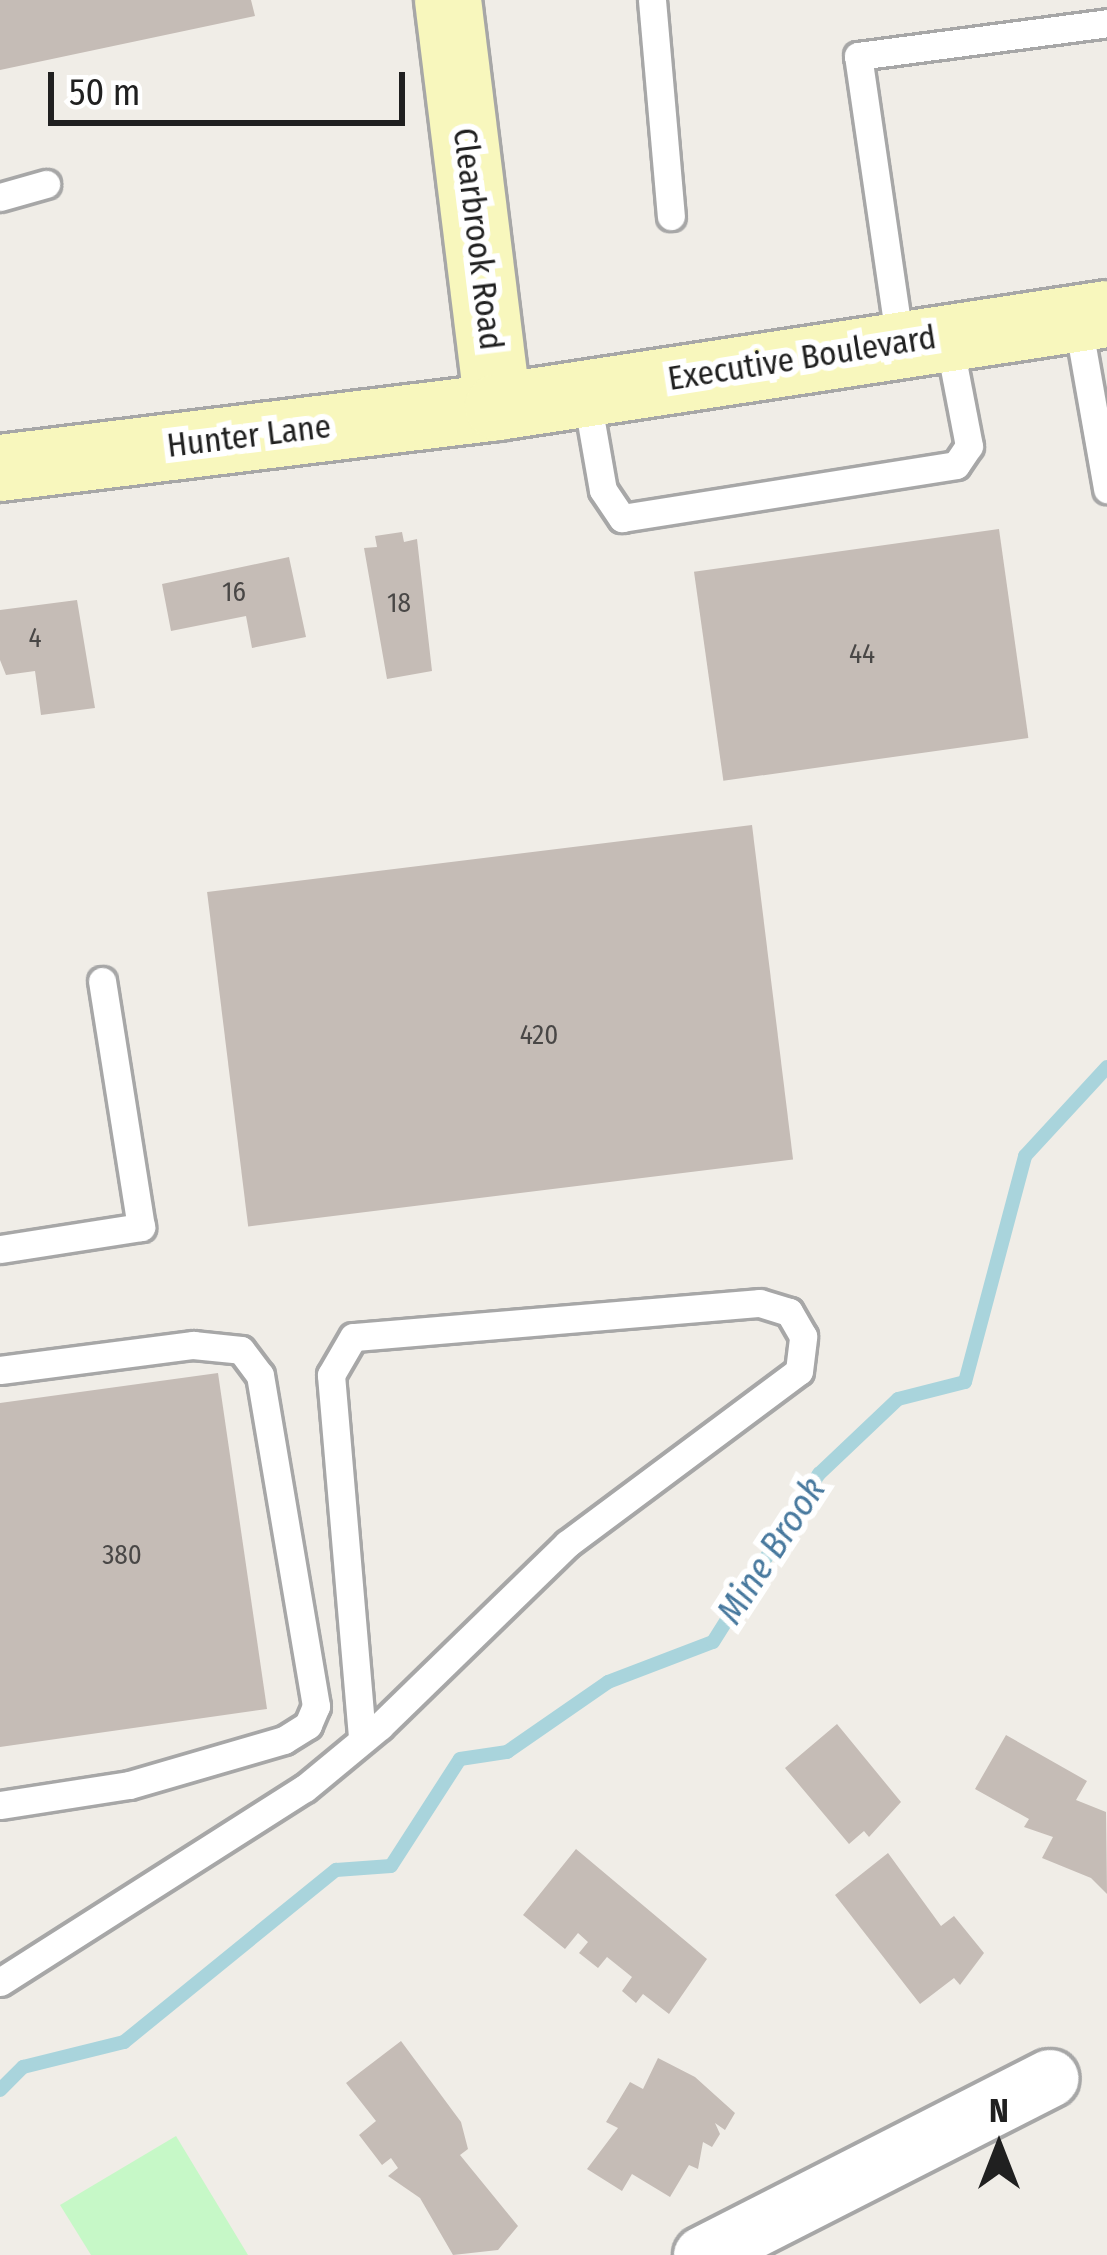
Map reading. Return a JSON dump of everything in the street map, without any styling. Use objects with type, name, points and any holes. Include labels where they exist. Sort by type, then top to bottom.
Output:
[{"type":"street","name":"Clearbrook Road","points":[[448,0],[498,407]]},
{"type":"street","name":"Executive Boulevard","points":[[498,407],[1092,316]]},
{"type":"street","name":"Hunter Lane","points":[[0,468],[498,407]]},
{"type":"street","points":[[702,2255],[1050,2078]]},
{"type":"lane","points":[[652,0],[671,216]]},
{"type":"lane","points":[[586,392],[603,490],[622,518],[956,465],[969,446],[924,339],[858,56],[1107,23]]},
{"type":"lane","points":[[0,197],[46,184]]},
{"type":"lane","points":[[1092,316],[1107,489]]},
{"type":"lane","points":[[0,1249],[141,1227],[102,981]]},
{"type":"lane","points":[[0,1982],[305,1788],[362,1740],[567,1544],[800,1371],[803,1336],[789,1312],[759,1303],[353,1336],[331,1375],[362,1740]]},
{"type":"lane","points":[[0,1370],[193,1345],[241,1350],[260,1375],[316,1706],[308,1725],[284,1739],[129,1785],[0,1805]]},
{"type":"green space","points":[[176,2136],[248,2255],[91,2255],[60,2205]]},
{"type":"building","points":[[0,0],[251,0],[255,16],[0,70]]},
{"type":"building","points":[[999,529],[1028,738],[723,781],[694,572]]},
{"type":"building","points":[[402,532],[404,542],[417,539],[432,671],[387,679],[364,548],[377,547],[375,536]]},
{"type":"building","points":[[289,557],[306,637],[252,648],[246,616],[171,631],[162,584]]},
{"type":"building","points":[[77,600],[95,708],[41,715],[35,671],[6,675],[0,660],[0,610]]},
{"type":"building","points":[[752,825],[793,1159],[248,1226],[207,892]]},
{"type":"building","points":[[218,1373],[267,1709],[0,1747],[0,1403]]},
{"type":"building","points":[[837,1724],[901,1802],[869,1837],[864,1831],[849,1844],[785,1768]]},
{"type":"building","points":[[1006,1735],[1087,1781],[1076,1800],[1106,1812],[1107,1894],[1091,1878],[1042,1858],[1053,1837],[1024,1827],[1029,1819],[975,1789]]},
{"type":"building","points":[[576,1849],[707,1959],[669,2014],[643,1994],[636,2003],[622,1991],[632,1977],[607,1957],[598,1968],[579,1953],[588,1942],[578,1933],[565,1949],[523,1915]]},
{"type":"building","points":[[888,1853],[941,1926],[954,1916],[984,1953],[960,1985],[954,1978],[920,2004],[835,1895]]},
{"type":"building","points":[[401,2041],[461,2122],[468,2149],[460,2155],[518,2226],[498,2250],[453,2255],[420,2198],[388,2176],[398,2168],[391,2158],[382,2165],[359,2135],[376,2121],[346,2083]]},
{"type":"building","points":[[658,2058],[695,2077],[735,2113],[725,2130],[715,2123],[720,2134],[712,2147],[703,2142],[698,2169],[689,2165],[670,2197],[632,2174],[622,2191],[587,2169],[618,2128],[606,2122],[630,2082],[643,2089]]},
{"type":"waterway","name":"Mine Brook","points":[[0,2090],[23,2067],[124,2042],[336,1870],[391,1866],[460,1759],[507,1752],[608,1682],[713,1642],[819,1474],[898,1399],[965,1382],[1025,1156],[1107,1067]]}]
